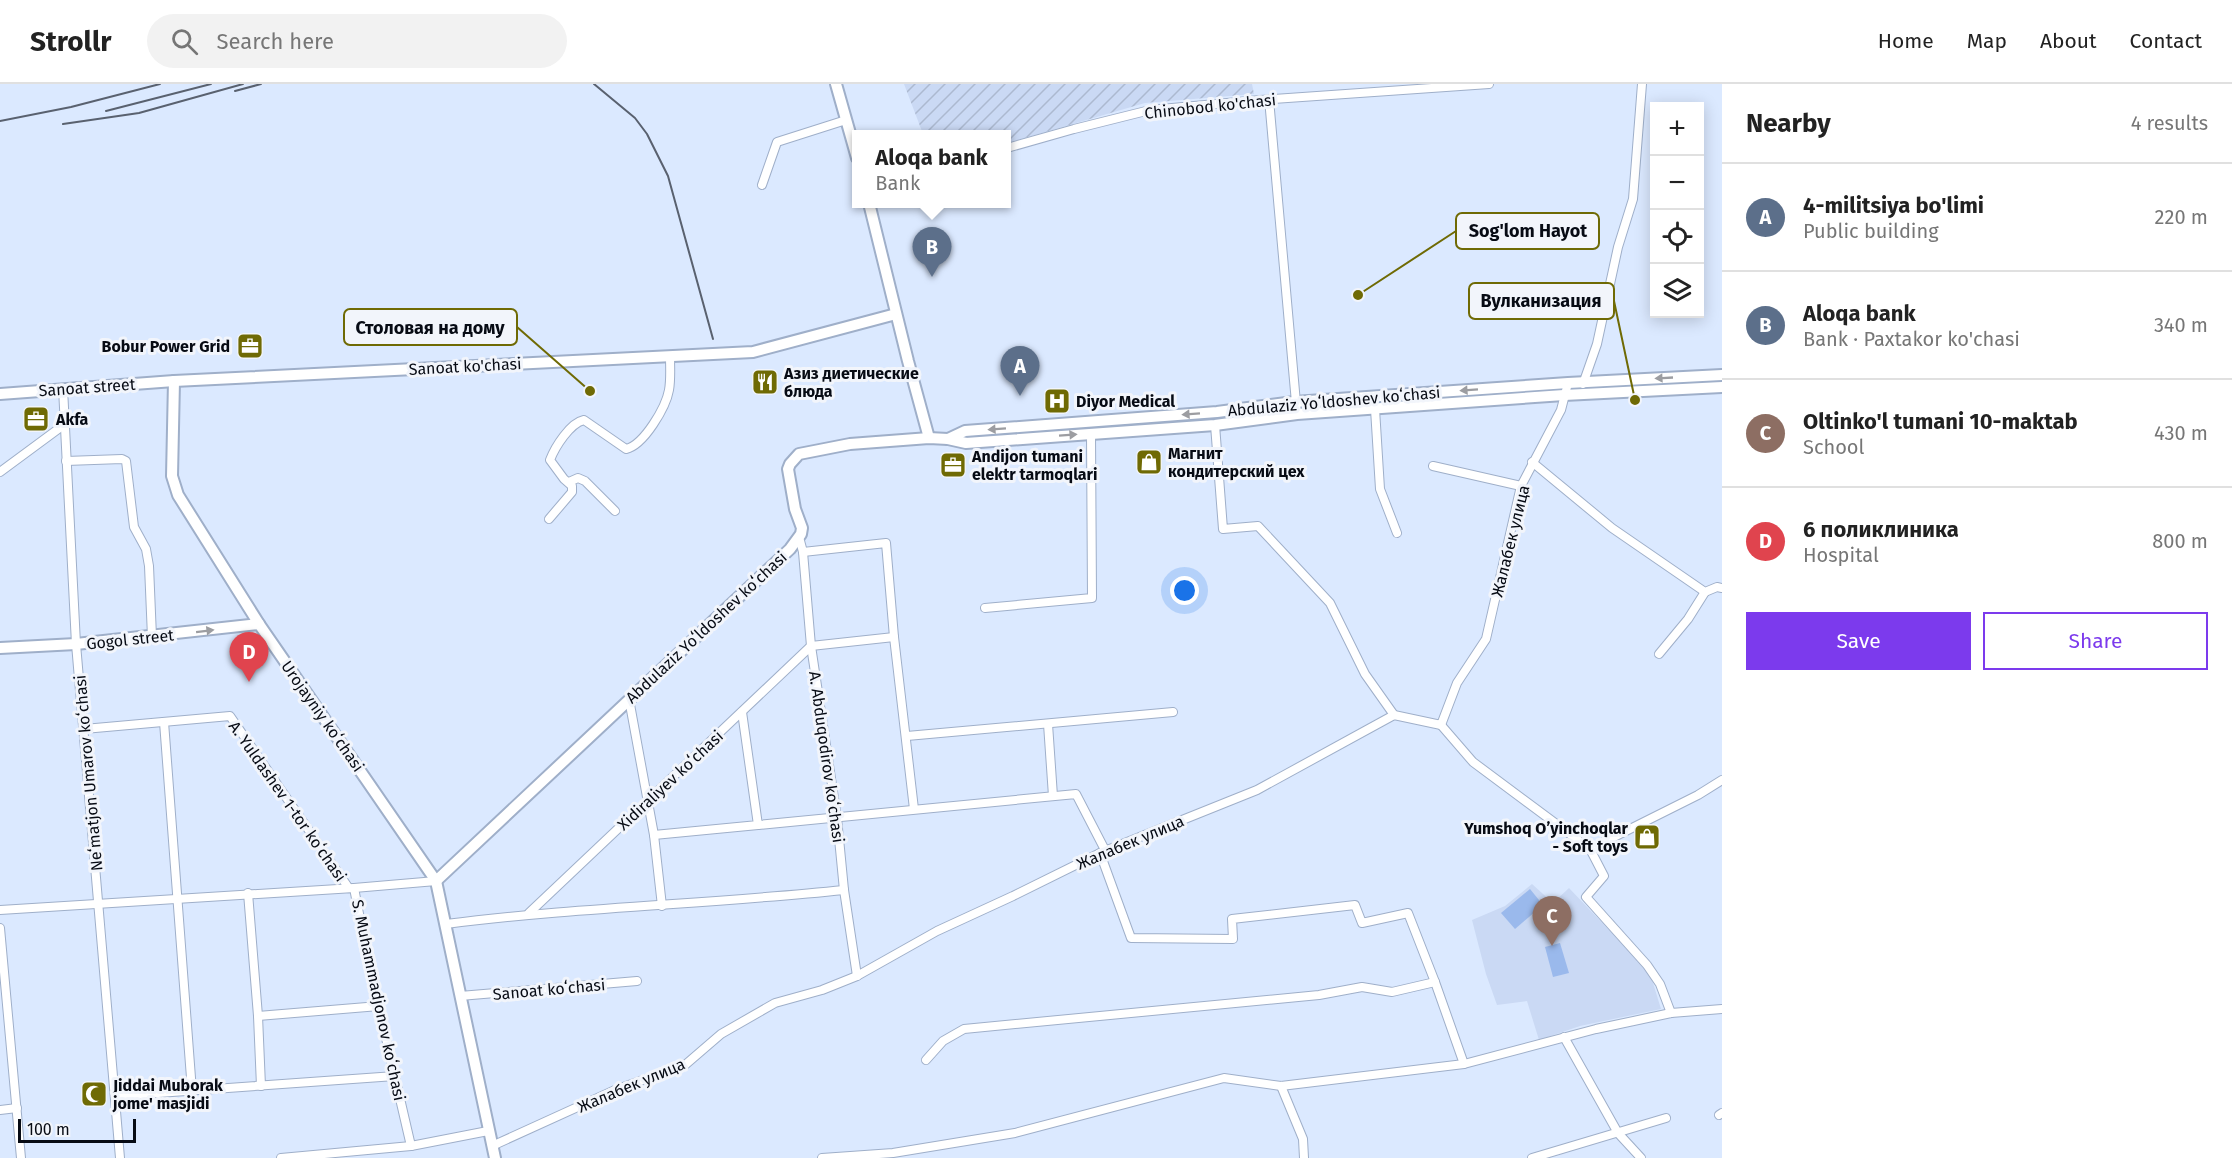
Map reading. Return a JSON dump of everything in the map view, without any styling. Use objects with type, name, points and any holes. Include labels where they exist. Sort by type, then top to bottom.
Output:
[{"type":"main road","points":[[836,84],[852,141]]},
{"type":"main road","points":[[870,208],[929,438]]},
{"type":"main road","name":"Sanoat ko'chasi","points":[[174,381],[753,352],[896,314]]},
{"type":"main road","name":"Abdulaziz Yoʻldoshev koʻchasi","points":[[948,439],[965,431],[1217,412],[1294,402],[1722,375]]},
{"type":"main road","name":"Sanoat street","points":[[0,394],[174,381]]},
{"type":"main road","name":"Urоjayniy koʻchasi","points":[[174,381],[172,476],[178,495],[260,624],[436,881]]},
{"type":"main road","name":"Abdulaziz Yoʻldoshev koʻchasi","points":[[436,881],[790,549],[799,537],[802,528],[795,509],[788,469],[794,457],[803,452],[850,444],[929,438],[966,443],[1215,425],[1297,414],[1564,395],[1722,387]]},
{"type":"main road","points":[[1113,420],[1114,432]]},
{"type":"main road","name":"Gogol street","points":[[0,648],[152,637],[260,624]]},
{"type":"main road","points":[[436,881],[495,1158]]},
{"type":"street","name":"Chinobod ko'chasi","points":[[1011,147],[1150,110],[1269,99],[1489,84]]},
{"type":"street","points":[[1584,395],[1583,383],[1597,344],[1618,247],[1633,199],[1642,84]]},
{"type":"street","points":[[1269,99],[1294,402],[1297,414]]},
{"type":"street","points":[[762,185],[777,142],[846,120]]},
{"type":"street","points":[[549,519],[572,492],[572,486],[550,460],[576,423],[584,420],[626,449],[630,448],[648,431],[663,408],[669,390],[670,356]]},
{"type":"street","name":"Жалабек улица","points":[[1441,724],[1457,684],[1486,639],[1521,486],[1561,410],[1568,383]]},
{"type":"street","name":"Neʻmatjon Umarov koʻchasi","points":[[63,388],[76,644],[120,1158]]},
{"type":"street","points":[[1375,409],[1380,489],[1397,533]]},
{"type":"street","points":[[0,472],[64,424]]},
{"type":"street","points":[[1215,425],[1223,529],[1258,526],[1330,603],[1365,674],[1394,715],[1441,724],[1473,762],[1590,849],[1604,876],[1586,897],[1647,965],[1660,984],[1671,1013]]},
{"type":"street","points":[[985,608],[1092,598],[1091,434]]},
{"type":"street","points":[[66,461],[122,459],[126,461],[134,527],[146,549],[150,566],[152,637]]},
{"type":"street","points":[[1532,462],[1612,528],[1705,592]]},
{"type":"street","points":[[1433,465],[1521,486]]},
{"type":"street","points":[[569,482],[579,478],[585,481],[615,511]]},
{"type":"street","name":"A. Abduqodirov koʻchasi","points":[[799,537],[803,552],[811,646],[837,818],[856,976]]},
{"type":"street","points":[[803,552],[886,543],[894,637],[914,809]]},
{"type":"street","points":[[1659,654],[1688,619],[1705,592],[1722,588]]},
{"type":"street","points":[[811,646],[894,637]]},
{"type":"street","name":"Xidiraliyev koʻchasi","points":[[529,913],[811,646]]},
{"type":"street","points":[[628,699],[654,836],[662,906]]},
{"type":"street","points":[[742,712],[758,825]]},
{"type":"street","points":[[906,736],[1173,712]]},
{"type":"street","name":"Жалабек улица","points":[[492,1146],[615,1090],[685,1065],[721,1034],[775,1003],[822,990],[856,976],[937,931],[1103,851],[1257,790],[1394,715]]},
{"type":"street","name":"A. Yuldashev 1-tor koʻchasi","points":[[84,729],[231,717],[351,887]]},
{"type":"street","points":[[164,722],[192,1090]]},
{"type":"street","points":[[1048,724],[1053,796]]},
{"type":"street","points":[[1590,849],[1698,795],[1722,780]]},
{"type":"street","points":[[654,836],[1076,794],[1103,851],[1131,938],[1233,939],[1232,919],[1355,905],[1362,923],[1408,913],[1464,1064]]},
{"type":"street","points":[[351,887],[436,881]]},
{"type":"street","name":"S. Muhammadjonov koʻchasi","points":[[0,910],[351,887],[411,1146]]},
{"type":"street","points":[[446,924],[529,913],[662,906],[844,891]]},
{"type":"street","points":[[248,893],[261,1086]]},
{"type":"street","points":[[0,928],[21,1158]]},
{"type":"street","name":"Sanoat koʻchasi","points":[[460,996],[637,981]]},
{"type":"street","points":[[926,1060],[943,1041],[964,1029],[1319,994],[1362,987],[1392,992],[1435,982]]},
{"type":"street","points":[[258,1016],[379,1006]]},
{"type":"street","points":[[822,1158],[893,1156],[1015,1133],[1224,1078],[1281,1086],[1464,1064],[1564,1037],[1671,1013],[1722,1009]]},
{"type":"street","points":[[1564,1037],[1618,1133],[1641,1158]]},
{"type":"street","points":[[0,1041],[10,1040]]},
{"type":"street","points":[[116,1096],[395,1076]]},
{"type":"street","points":[[1281,1086],[1303,1139],[1304,1158]]},
{"type":"street","points":[[0,1110],[17,1108]]},
{"type":"street","points":[[1532,1158],[1666,1118]]},
{"type":"street","points":[[281,1158],[411,1146],[488,1131]]},
{"type":"shaded area","points":[[904,84],[1252,84],[1254,94],[1145,103],[1011,142],[1011,130],[921,130]]},
{"type":"shaded area","points":[[1532,884],[1553,903],[1569,888],[1650,973],[1661,1009],[1580,1026],[1539,1040],[1527,1001],[1497,1005],[1486,974],[1472,920],[1505,906]]},
{"type":"shaded area","points":[[1530,889],[1543,905],[1515,929],[1501,913]]},
{"type":"shaded area","points":[[1560,943],[1569,973],[1553,977],[1545,947]]},
{"type":"railway","points":[[0,121],[71,107],[160,84]]},
{"type":"railway","points":[[106,111],[211,84]]},
{"type":"railway","points":[[63,124],[139,113],[243,84]]},
{"type":"railway","points":[[235,91],[261,84]]},
{"type":"railway","points":[[594,84],[635,118],[647,134],[668,176],[713,339]]},
{"type":"place","name":"Aloqa bank","points":[[932,277]]},
{"type":"place","name":"Sog'lom Hayot","points":[[1358,295]]},
{"type":"place","name":"Bobur Power Grid","points":[[250,346]]},
{"type":"place","name":"Азиз диетические блюда","points":[[765,382]]},
{"type":"place","name":"Столовая на дому","points":[[590,391]]},
{"type":"place","name":"4-militsiya bo'limi","points":[[1020,396]]},
{"type":"place","name":"Вулканизация","points":[[1635,400]]},
{"type":"place","name":"Diyor Medical","points":[[1057,401]]},
{"type":"place","name":"Akfa","points":[[36,419]]},
{"type":"place","name":"Магнит кондитерский цех","points":[[1149,462]]},
{"type":"place","name":"Andijon tumani elektr tarmoqlari","points":[[953,465]]},
{"type":"place","name":"6 поликлиника","points":[[249,682]]},
{"type":"place","name":"Yumshoq O’yinchoqlar - Soft toys","points":[[1647,837]]},
{"type":"place","name":"Oltinko'l tumani 10-maktab","points":[[1552,946]]},
{"type":"place","name":"Jiddai Muborak jome' masjidi","points":[[94,1094]]}]
